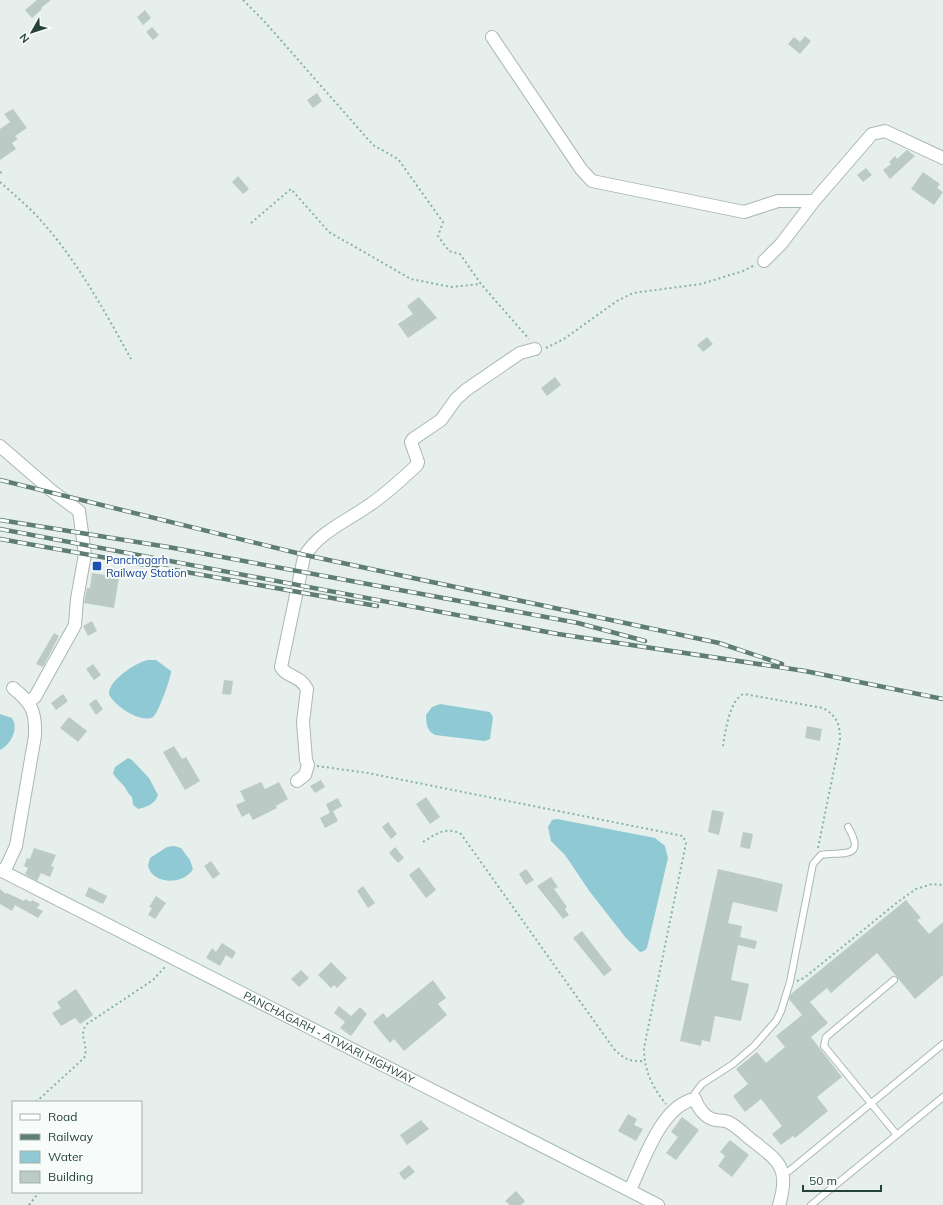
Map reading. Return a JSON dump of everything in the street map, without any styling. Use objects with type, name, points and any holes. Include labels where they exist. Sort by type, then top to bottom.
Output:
[{"type":"street","points":[[492,36],[581,169],[592,181],[744,212],[778,201],[814,202]]},
{"type":"street","points":[[764,260],[781,244],[814,202],[872,134],[885,131],[943,158]]},
{"type":"street","points":[[297,781],[305,775],[308,765],[306,760],[303,722],[307,689],[299,678],[282,670],[281,667],[304,557],[320,537],[382,496],[417,465],[418,462],[411,442],[413,439],[441,420],[456,399],[520,353],[536,349]]},
{"type":"street","points":[[0,446],[52,491],[79,510],[85,554],[77,599],[75,625],[35,697],[28,702]]},
{"type":"street","points":[[2,871],[16,846],[35,736],[36,720],[33,710],[28,702],[13,688]]},
{"type":"street","name":"PANCHAGARH - ATWARI HIGHWAY","points":[[2,871],[658,1205]]},
{"type":"street","points":[[630,1190],[656,1133],[673,1112],[683,1104],[695,1099],[697,1105],[708,1117],[715,1120],[728,1122],[772,1156],[783,1172],[784,1190],[779,1205]]},
{"type":"lane","points":[[695,1099],[695,1093],[702,1084],[733,1064],[766,1033],[781,1011],[790,982],[813,864],[821,855],[845,855],[849,853],[853,848],[854,842],[848,827]]},
{"type":"lane","points":[[894,980],[826,1037],[824,1046],[870,1104],[897,1135]]},
{"type":"lane","points":[[783,1172],[789,1171],[943,1044]]},
{"type":"lane","points":[[811,1205],[943,1097]]},
{"type":"path","points":[[243,0],[264,21],[373,145],[398,159],[443,222],[438,236],[449,251],[460,254],[481,284],[536,349],[545,348],[564,339],[617,302],[633,293],[701,284],[743,270],[764,260]]},
{"type":"path","points":[[0,173],[4,170]]},
{"type":"path","points":[[0,182],[34,214],[60,245],[91,289],[131,358]]},
{"type":"path","points":[[251,223],[291,189],[329,232],[411,279],[451,288],[481,284]]},
{"type":"path","points":[[723,746],[728,719],[737,699],[744,694],[823,708],[834,715],[839,725],[840,740],[818,847],[821,855]]},
{"type":"path","points":[[308,765],[368,773],[683,836],[686,842],[644,1048],[644,1061],[647,1073],[654,1087],[673,1112]]},
{"type":"path","points":[[423,842],[447,829],[461,834],[614,1049],[626,1059],[633,1062],[644,1061]]},
{"type":"path","points":[[790,982],[795,982],[804,978],[916,889],[932,884],[943,885]]},
{"type":"path","points":[[37,1101],[84,1058],[87,1052],[82,1034],[84,1028],[159,974],[170,957]]},
{"type":"path","points":[[29,1205],[38,1193]]},
{"type":"water","points":[[147,660],[156,660],[171,671],[167,688],[158,710],[153,717],[142,718],[135,716],[122,708],[109,694],[113,683],[123,673]]},
{"type":"water","points":[[440,704],[490,712],[493,717],[490,739],[485,741],[435,735],[432,733],[426,721],[426,715],[432,707]]},
{"type":"water","points":[[0,714],[12,718],[15,727],[13,736],[8,744],[0,750]]},
{"type":"water","points":[[128,758],[132,760],[149,778],[158,795],[155,801],[150,805],[138,809],[133,805],[132,797],[113,773],[115,767]]},
{"type":"water","points":[[557,819],[655,838],[665,846],[668,858],[647,948],[644,951],[640,952],[626,938],[590,892],[565,855],[551,841],[548,827],[552,820]]},
{"type":"water","points":[[174,846],[181,848],[190,860],[193,869],[183,878],[169,881],[162,880],[151,872],[148,866],[150,858],[167,847]]},
{"type":"building","points":[[37,0],[51,0],[32,18],[25,10]]},
{"type":"building","points":[[145,10],[151,18],[143,25],[137,17]]},
{"type":"building","points":[[152,27],[159,35],[153,40],[146,32]]},
{"type":"building","points":[[805,36],[811,41],[800,54],[788,44],[794,37],[800,42]]},
{"type":"building","points":[[317,93],[322,101],[313,108],[307,100]]},
{"type":"building","points":[[13,109],[27,128],[15,136],[18,139],[12,143],[16,149],[0,160],[0,129],[10,122],[4,114]]},
{"type":"building","points":[[907,150],[915,156],[890,179],[883,170],[891,164],[889,162],[895,156],[897,159]]},
{"type":"building","points":[[866,168],[872,175],[863,182],[857,175]]},
{"type":"building","points":[[923,172],[940,184],[937,188],[943,192],[934,205],[911,189]]},
{"type":"building","points":[[238,176],[249,189],[243,194],[232,182]]},
{"type":"building","points":[[419,297],[437,318],[408,338],[398,324],[413,314],[407,306]]},
{"type":"building","points":[[707,337],[713,344],[703,352],[697,345]]},
{"type":"building","points":[[555,377],[561,385],[547,396],[541,388]]},
{"type":"building","points":[[92,573],[119,577],[114,608],[84,603],[87,588],[90,588]]},
{"type":"building","points":[[92,621],[97,631],[88,636],[83,626]]},
{"type":"building","points":[[54,633],[59,636],[43,667],[36,664]]},
{"type":"building","points":[[93,664],[101,675],[94,680],[86,669]]},
{"type":"building","points":[[224,680],[233,681],[231,695],[222,694]]},
{"type":"building","points":[[63,694],[68,701],[56,710],[51,703]]},
{"type":"building","points":[[96,699],[103,709],[96,715],[89,704]]},
{"type":"building","points":[[69,717],[87,731],[78,742],[60,728]]},
{"type":"building","points":[[807,726],[822,729],[820,741],[805,738]]},
{"type":"building","points":[[174,746],[182,759],[186,757],[200,781],[185,790],[163,752]]},
{"type":"building","points":[[321,780],[325,787],[315,793],[310,786]]},
{"type":"building","points":[[261,782],[265,789],[279,782],[288,799],[276,806],[277,808],[253,820],[249,813],[242,817],[236,805],[245,801],[240,791]]},
{"type":"building","points":[[426,797],[440,817],[430,824],[416,804]]},
{"type":"building","points":[[338,798],[342,806],[330,813],[326,804]]},
{"type":"building","points":[[712,810],[724,812],[719,835],[708,832]]},
{"type":"building","points":[[333,811],[338,821],[325,828],[320,818]]},
{"type":"building","points":[[388,822],[397,834],[391,839],[382,827]]},
{"type":"building","points":[[743,832],[753,834],[750,849],[740,847]]},
{"type":"building","points":[[395,847],[404,858],[398,863],[389,853]]},
{"type":"building","points":[[34,848],[56,855],[51,866],[54,867],[50,877],[41,873],[37,881],[25,874],[28,868],[24,866],[27,858],[30,859]]},
{"type":"building","points":[[211,861],[220,874],[213,879],[204,866]]},
{"type":"building","points":[[419,867],[436,890],[426,898],[409,875]]},
{"type":"building","points":[[526,869],[534,880],[526,885],[519,874]]},
{"type":"building","points":[[718,869],[783,884],[777,912],[733,902],[728,923],[742,926],[740,937],[757,941],[755,949],[738,945],[731,980],[749,984],[741,1021],[715,1016],[710,1042],[702,1040],[701,1046],[680,1041]]},
{"type":"building","points":[[551,877],[558,887],[554,889],[567,907],[565,909],[569,915],[563,919],[537,886]]},
{"type":"building","points":[[363,886],[375,903],[368,908],[357,891]]},
{"type":"building","points":[[89,887],[107,896],[103,904],[85,896]]},
{"type":"building","points":[[0,889],[6,894],[7,893],[24,901],[25,899],[31,902],[32,900],[40,904],[37,908],[43,911],[38,918],[15,905],[12,911],[0,904]]},
{"type":"building","points":[[156,896],[166,903],[155,919],[148,915],[152,908],[149,907]]},
{"type":"building","points":[[906,900],[921,918],[917,920],[929,934],[943,922],[943,975],[915,999],[877,953],[831,993],[827,988],[810,1002],[828,1023],[811,1037],[842,1077],[817,1097],[828,1111],[795,1138],[793,1136],[781,1145],[772,1134],[782,1126],[761,1099],[745,1112],[733,1096],[748,1084],[736,1069],[757,1052],[766,1063],[785,1047],[776,1036],[802,1015],[789,999],[791,994]]},
{"type":"building","points":[[582,931],[612,970],[604,976],[573,938]]},
{"type":"building","points":[[222,943],[236,952],[232,959],[226,955],[220,966],[206,958],[212,948],[216,952]]},
{"type":"building","points":[[331,962],[347,978],[337,988],[334,985],[331,988],[318,975]]},
{"type":"building","points":[[301,970],[309,978],[299,987],[291,979]]},
{"type":"building","points":[[433,980],[446,998],[438,1004],[447,1015],[404,1051],[394,1039],[390,1043],[373,1022],[383,1013],[387,1018]]},
{"type":"building","points":[[76,989],[93,1015],[80,1024],[75,1018],[61,1026],[52,1013],[61,1008],[57,1002]]},
{"type":"building","points":[[339,1006],[351,1016],[360,1007],[367,1014],[351,1036],[340,1028],[345,1022],[334,1013]]},
{"type":"building","points":[[628,1114],[637,1119],[634,1125],[643,1129],[636,1141],[618,1131]]},
{"type":"building","points":[[682,1117],[699,1130],[676,1160],[666,1153],[678,1137],[671,1132]]},
{"type":"building","points":[[421,1120],[429,1129],[407,1145],[400,1135]]},
{"type":"building","points":[[730,1140],[749,1155],[732,1177],[718,1166],[725,1156],[720,1152]]},
{"type":"building","points":[[409,1165],[415,1172],[404,1180],[399,1173]]},
{"type":"building","points":[[516,1191],[525,1201],[521,1205],[510,1205],[505,1201]]},
{"type":"railway","points":[[0,480],[305,555],[719,643],[782,664]]},
{"type":"railway","points":[[0,520],[168,547],[578,623],[645,641]]},
{"type":"railway","points":[[0,529],[558,634],[805,671],[943,699]]},
{"type":"railway","points":[[0,539],[377,606]]},
{"type":"place","name":"Panchagarh Railway Station","points":[[97,566]]}]
